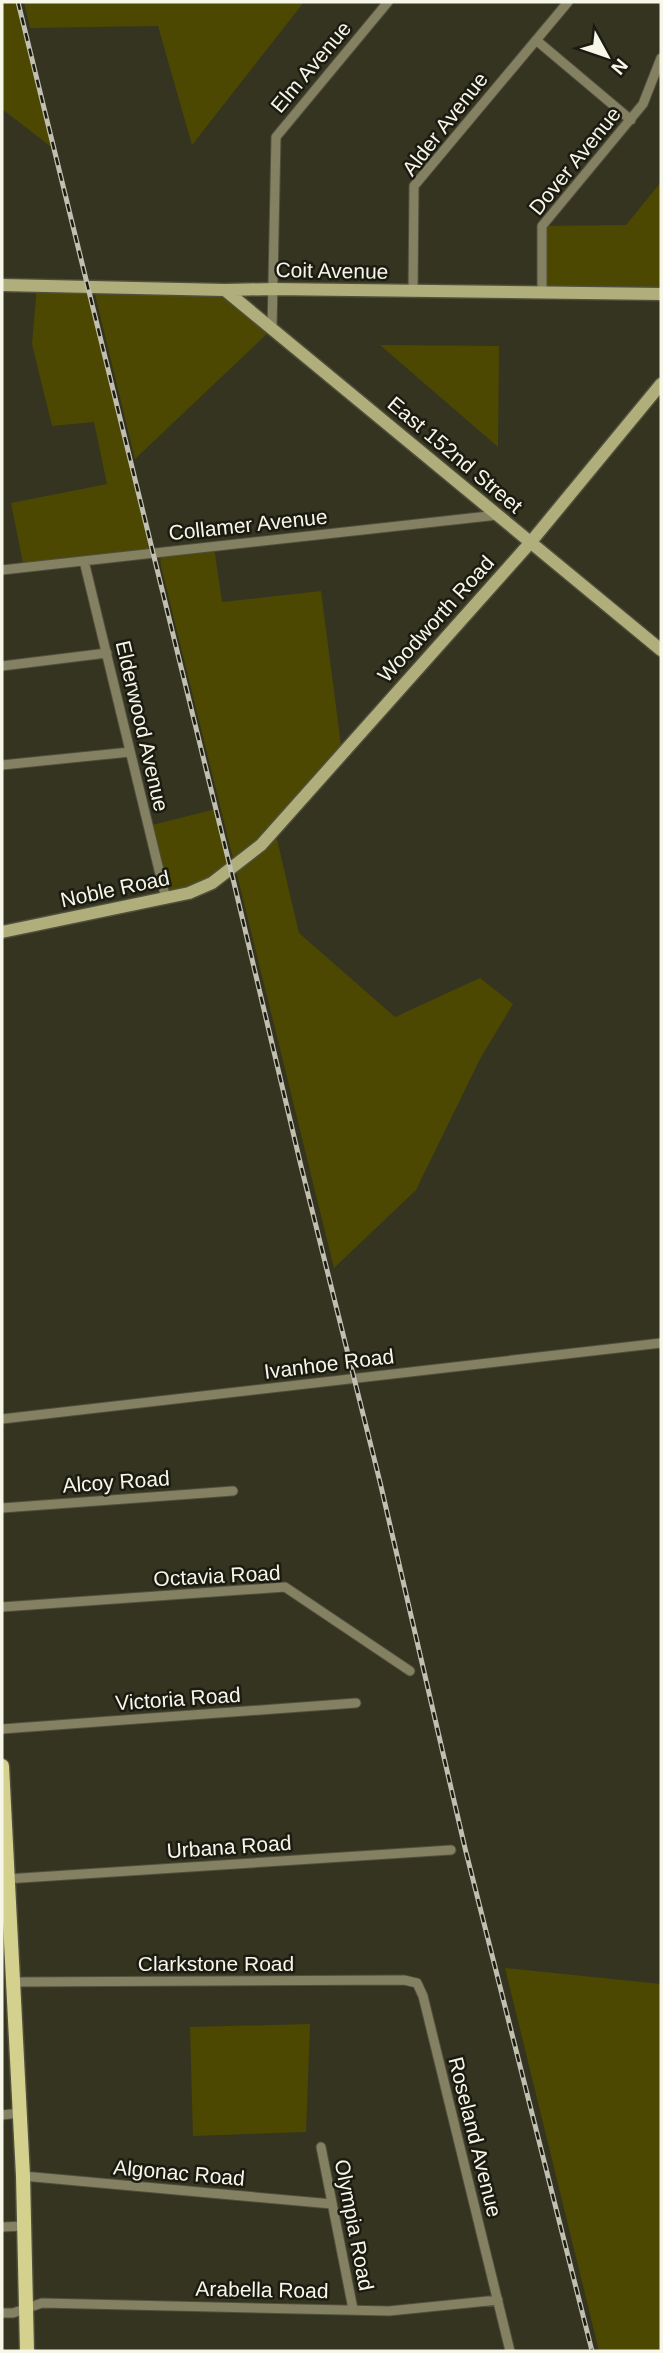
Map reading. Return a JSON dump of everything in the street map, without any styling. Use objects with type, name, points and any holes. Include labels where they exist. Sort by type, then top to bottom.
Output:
[{"type":"main road","points":[[2,1766],[5,1879],[15,1982],[8,2006],[20,2113],[27,2351]]},
{"type":"street","name":"Elm Avenue","points":[[272,329],[276,137],[388,2]]},
{"type":"street","name":"Alder Avenue","points":[[413,292],[414,186],[568,2]]},
{"type":"street","points":[[536,40],[631,120]]},
{"type":"street","name":"Dover Avenue","points":[[542,292],[542,226],[643,104],[658,74],[661,58]]},
{"type":"street","name":"Coit Avenue","points":[[2,285],[661,294]]},
{"type":"street","name":"East 152nd Street","points":[[225,290],[661,650]]},
{"type":"street","name":"Woodworth Road","points":[[231,869],[267,840],[530,543],[661,384]]},
{"type":"street","name":"Collamer Avenue","points":[[2,570],[498,515]]},
{"type":"street","name":"Elderwood Avenue","points":[[84,561],[166,899]]},
{"type":"street","points":[[2,666],[107,653]]},
{"type":"street","points":[[2,765],[130,752]]},
{"type":"street","name":"Noble Road","points":[[2,932],[166,899],[200,888],[231,869]]},
{"type":"street","name":"Ivanhoe Road","points":[[2,1419],[661,1343]]},
{"type":"street","name":"Alcoy Road","points":[[2,1508],[233,1491]]},
{"type":"street","name":"Octavia Road","points":[[2,1607],[285,1587],[410,1671]]},
{"type":"street","name":"Victoria Road","points":[[2,1729],[356,1703]]},
{"type":"street","name":"Urbana Road","points":[[5,1879],[451,1850]]},
{"type":"street","name":"Clarkstone Road","points":[[15,1982],[404,1980],[417,1983]]},
{"type":"street","name":"Roseland Avenue","points":[[417,1983],[423,1996],[510,2351]]},
{"type":"street","points":[[2,2115],[20,2113]]},
{"type":"street","name":"Olympia Road","points":[[321,2147],[353,2309]]},
{"type":"street","name":"Algonac Road","points":[[23,2176],[332,2204]]},
{"type":"street","points":[[2,2227],[25,2226]]},
{"type":"street","name":"Arabella Road","points":[[2,2313],[13,2313],[42,2303],[389,2311],[498,2300]]},
{"type":"shaded area","points":[[2,2],[18,2],[54,149],[2,109]]},
{"type":"shaded area","points":[[24,2],[304,2],[192,145],[158,26],[30,28]]},
{"type":"shaded area","points":[[661,182],[661,294],[542,292],[542,226],[626,225]]},
{"type":"shaded area","points":[[37,285],[86,286],[153,553],[24,568],[11,503],[107,484],[94,422],[52,426],[32,344]]},
{"type":"shaded area","points":[[93,286],[225,290],[272,329],[135,459]]},
{"type":"shaded area","points":[[380,345],[499,346],[498,447]]},
{"type":"shaded area","points":[[214,547],[222,602],[321,591],[342,753],[275,831],[299,933],[395,1017],[480,978],[513,1004],[480,1059],[416,1190],[334,1268],[161,566],[160,553]]},
{"type":"shaded area","points":[[216,809],[231,869],[166,899],[148,826]]},
{"type":"shaded area","points":[[505,1968],[661,1984],[661,2351],[599,2351]]},
{"type":"shaded area","points":[[310,2024],[306,2132],[193,2136],[190,2027]]},
{"type":"railway","points":[[18,2],[380,1482],[465,1848],[592,2351]]}]
